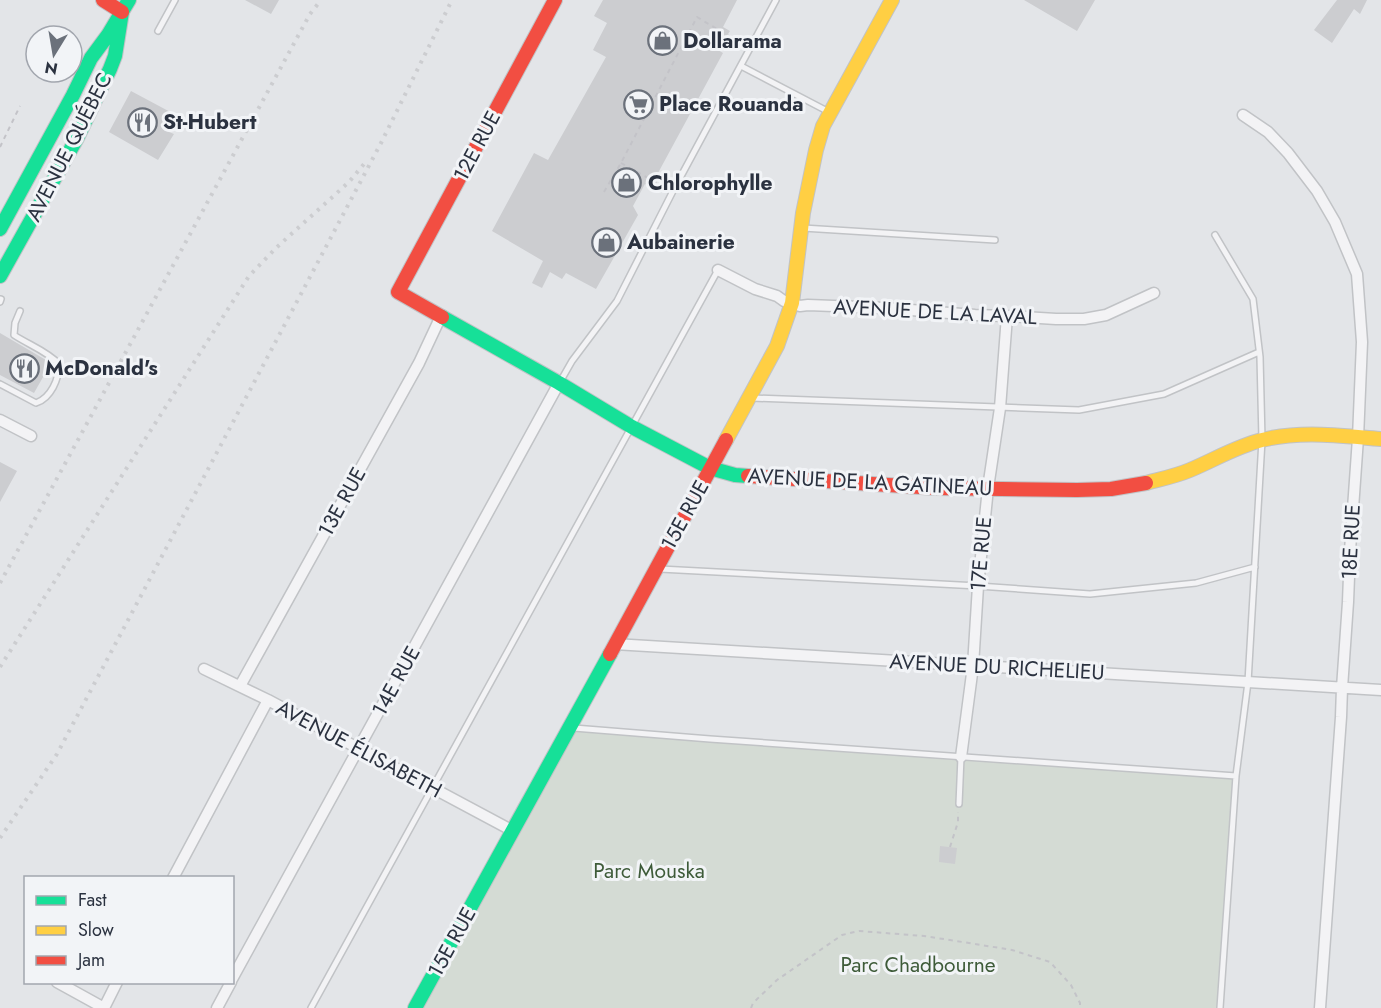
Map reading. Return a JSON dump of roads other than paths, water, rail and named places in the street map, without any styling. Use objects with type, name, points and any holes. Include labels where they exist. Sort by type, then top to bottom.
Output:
[{"type":"street","points":[[103,0],[125,6]]},
{"type":"street","name":"12E RUE","points":[[398,292],[555,0]]},
{"type":"street","name":"15E RUE","points":[[415,1008],[777,346],[792,303],[803,213],[823,126],[892,0]]},
{"type":"street","name":"AVENUE QUÉBEC","points":[[0,229],[73,95],[91,57],[108,35],[125,6]]},
{"type":"street","name":"AVENUE QUÉBEC","points":[[0,276],[77,138],[110,69],[115,56],[125,6]]},
{"type":"street","name":"18E RUE","points":[[1243,115],[1268,132],[1288,153],[1317,191],[1335,222],[1357,274],[1362,342],[1358,438],[1341,729],[1320,1008]]},
{"type":"street","name":"AVENUE DE LA LAVAL","points":[[718,270],[755,289],[800,306],[1084,319],[1106,315],[1154,293]]},
{"type":"street","name":"AVENUE DE LA GATINEAU","points":[[398,292],[632,427],[710,468],[735,475],[936,488],[1111,489],[1140,485],[1188,471],[1262,440],[1297,435],[1381,439]]},
{"type":"street","name":"13E RUE","points":[[240,686],[419,363],[441,316]]},
{"type":"street","name":"17E RUE","points":[[961,757],[973,666],[988,488],[1000,408],[1006,316]]},
{"type":"street","name":"14E RUE","points":[[234,977],[559,383]]},
{"type":"street","points":[[0,420],[31,436]]},
{"type":"street","name":"AVENUE DU RICHELIEU","points":[[614,645],[1381,690]]},
{"type":"street","name":"AVENUE ÉLISABETH","points":[[204,669],[268,700],[513,831]]},
{"type":"street","points":[[174,876],[268,700]]},
{"type":"street","points":[[61,984],[104,1008],[116,984]]},
{"type":"street","name":"14E RUE","points":[[217,1008],[230,984]]},
{"type":"lane","points":[[158,31],[175,0]]},
{"type":"lane","points":[[559,383],[572,361],[617,301],[673,191],[776,0]]},
{"type":"lane","points":[[741,66],[830,113]]},
{"type":"lane","points":[[802,228],[995,240]]},
{"type":"lane","points":[[1215,235],[1253,299],[1259,352],[1262,440],[1248,682],[1236,776],[1220,1008]]},
{"type":"lane","points":[[311,1008],[718,270]]},
{"type":"lane","points":[[0,384],[36,403],[44,400],[59,374],[59,364],[52,357],[14,335],[15,323],[20,311]]},
{"type":"lane","points":[[749,398],[1079,410],[1164,394],[1259,352]]},
{"type":"lane","points":[[655,569],[1090,594],[1196,583],[1255,567]]},
{"type":"lane","points":[[570,728],[710,740],[1236,776]]},
{"type":"lane","points":[[959,804],[961,757]]},
{"type":"railway","points":[[0,583],[310,14],[321,0]]},
{"type":"railway","points":[[0,838],[57,754],[381,143],[452,0]]},
{"type":"railway","points":[[0,667],[249,276],[277,247],[349,182],[364,164]]},
{"type":"place","name":"Dollarama","points":[[662,41]]},
{"type":"place","name":"Place Rouanda","points":[[638,104]]},
{"type":"place","name":"St-Hubert","points":[[142,122]]},
{"type":"place","name":"Chlorophylle","points":[[627,183]]},
{"type":"place","name":"Aubainerie","points":[[606,242]]},
{"type":"place","name":"McDonald's","points":[[24,368]]},
{"type":"park label","name":"Parc Mouska","points":[[649,871]]},
{"type":"park label","name":"Parc Chadbourne","points":[[918,965]]}]
